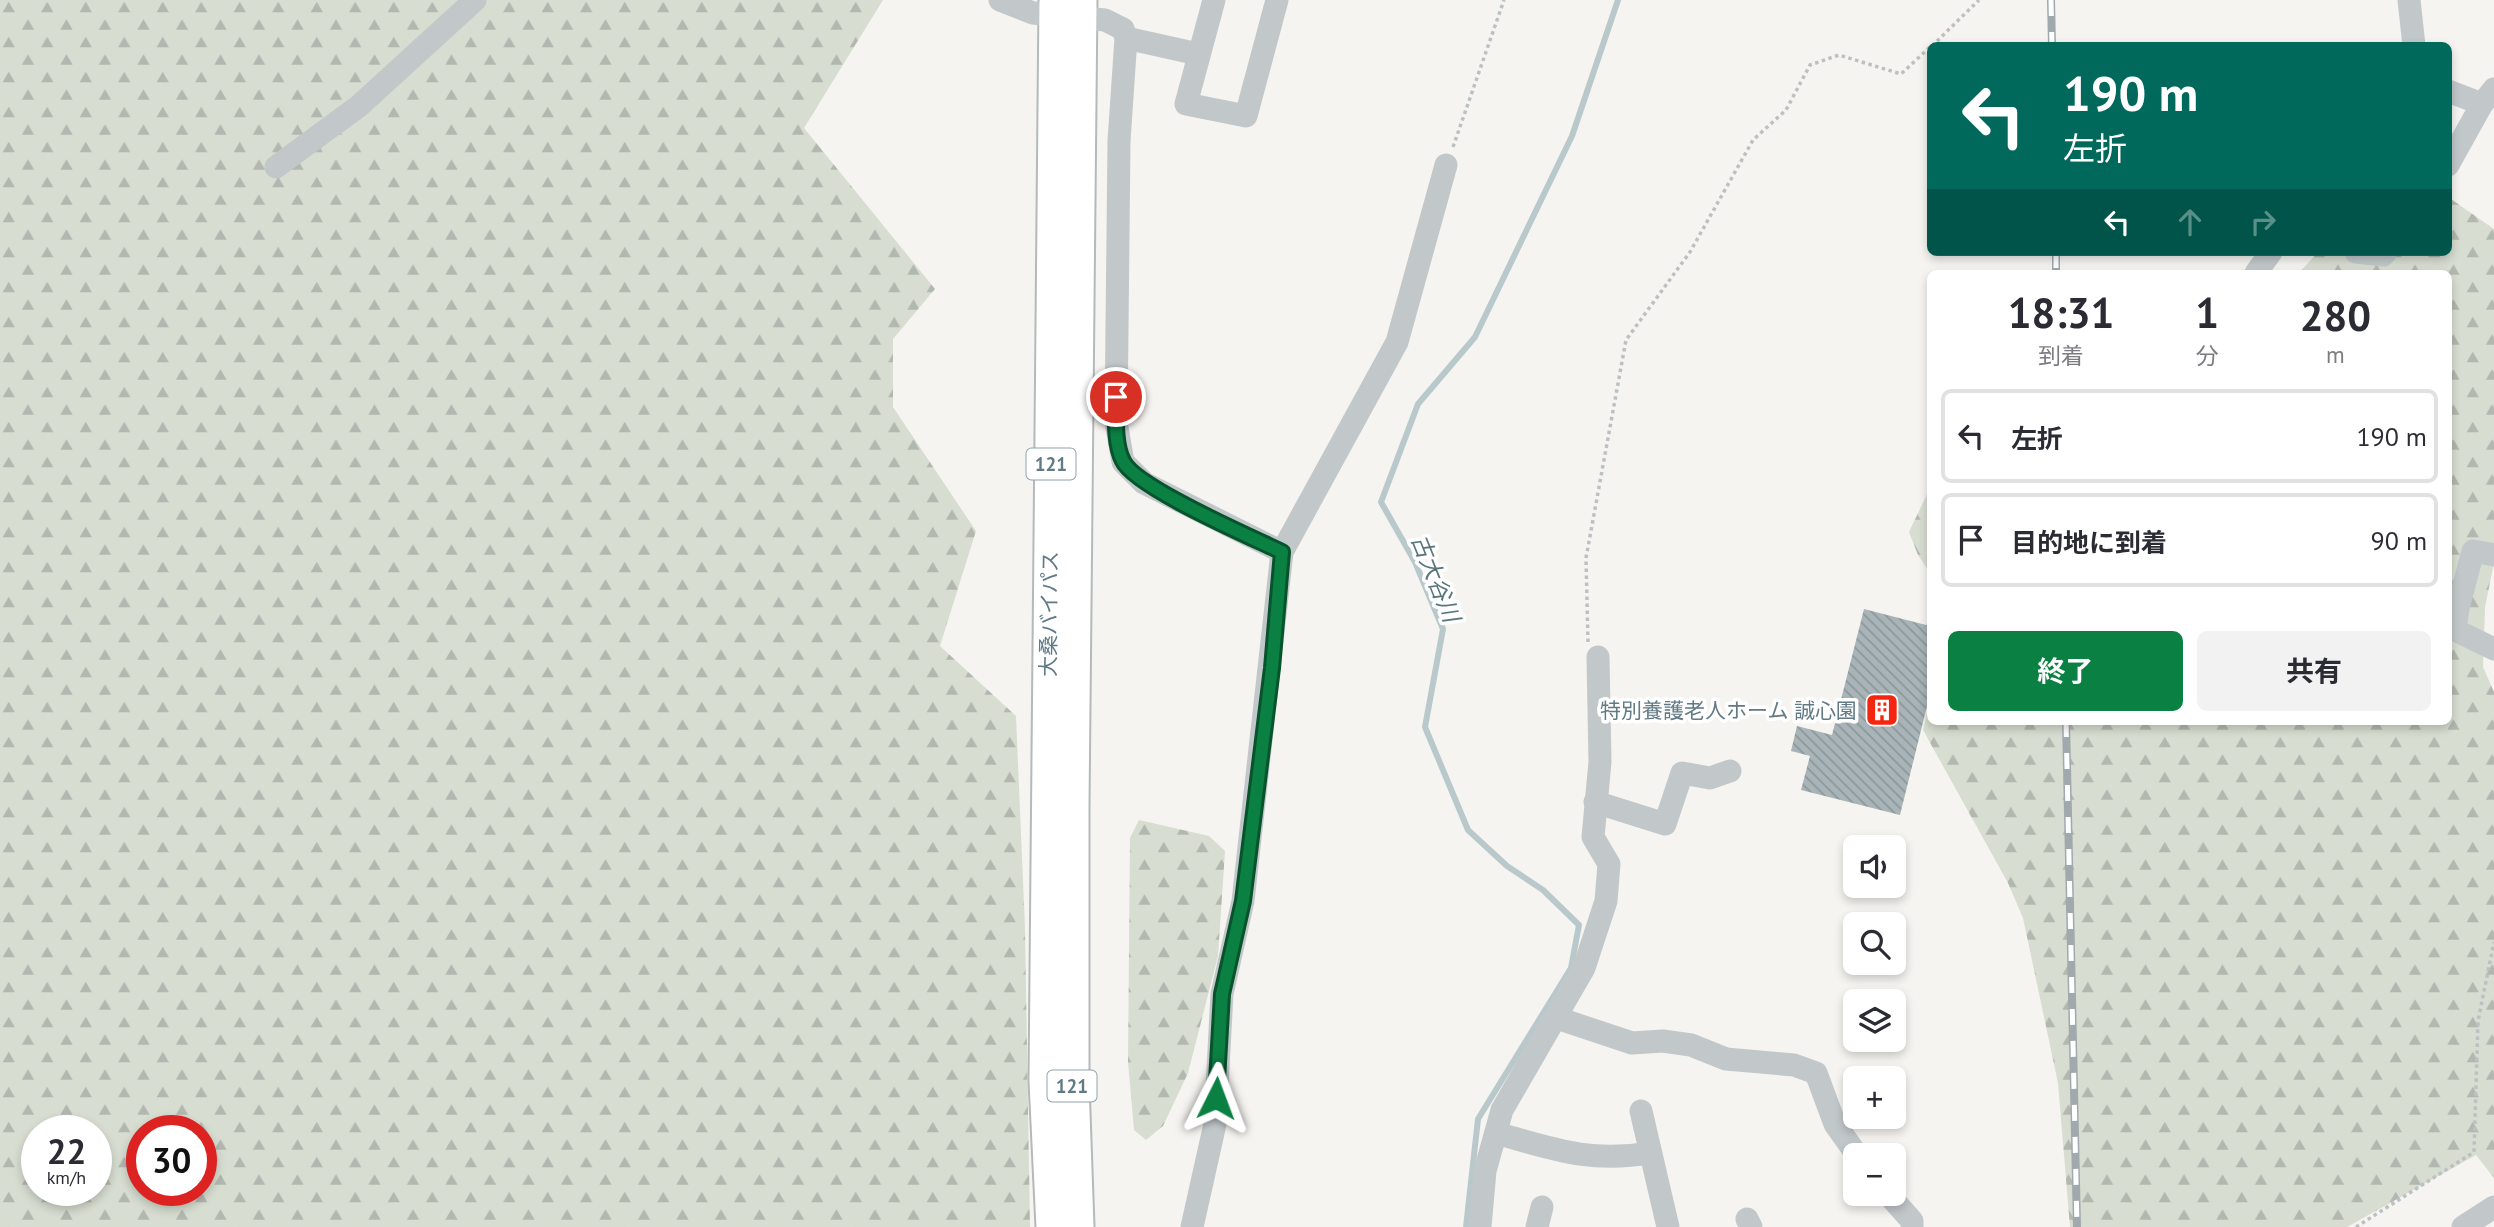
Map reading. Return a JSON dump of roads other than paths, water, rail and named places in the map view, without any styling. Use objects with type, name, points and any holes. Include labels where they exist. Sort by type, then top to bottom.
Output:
[{"type":"highway","name":"大桑バイパス","points":[[1053,1227],[1046,1081],[1059,936],[1068,9]]},
{"type":"highway","name":"大桑バイパス","points":[[1059,936],[1072,1084],[1077,1227]]},
{"type":"street","points":[[276,167],[359,106],[475,0]]},
{"type":"street","points":[[1000,0],[1014,8],[1068,9],[1117,24],[1126,38],[1119,141],[1116,422],[1123,462],[1144,483],[1282,552]]},
{"type":"street","points":[[1214,0],[1186,104],[1246,116],[1277,0]]},
{"type":"street","points":[[2409,0],[2414,42]]},
{"type":"street","points":[[1126,38],[1198,54]]},
{"type":"street","points":[[2452,92],[2488,97],[2452,158]]},
{"type":"street","points":[[1192,1227],[1214,1124],[1222,994],[1243,901],[1272,668],[1282,552],[1397,342],[1446,165]]},
{"type":"street","points":[[2494,555],[2473,551],[2455,630],[2494,649]]},
{"type":"street","points":[[1479,1227],[1485,1171],[1503,1110],[1584,968],[1606,901],[1609,864],[1592,837],[1600,762],[1598,657]]},
{"type":"street","points":[[1594,803],[1665,824],[1682,773],[1710,778],[1730,771]]},
{"type":"street","points":[[1558,1017],[1632,1043],[1663,1041],[1691,1045],[1726,1059],[1794,1065],[1816,1073],[1835,1124],[1848,1143]]},
{"type":"street","points":[[1641,1111],[1668,1227]]},
{"type":"street","points":[[1496,1133],[1576,1156],[1615,1159],[1650,1153]]},
{"type":"street","points":[[1899,1206],[1912,1220],[1912,1227]]},
{"type":"street","points":[[2463,1227],[2494,1207]]},
{"type":"waterway","name":"古大谷川","points":[[1466,1227],[1478,1119],[1571,968],[1579,925],[1543,890],[1507,866],[1468,830],[1425,727],[1443,629],[1415,562],[1381,502],[1418,404],[1475,337],[1572,136],[1618,0]]},
{"type":"railway","points":[[2051,0],[2052,42]]},
{"type":"railway","points":[[2056,256],[2056,270]]},
{"type":"railway","points":[[2066,725],[2077,1227]]},
{"type":"place","name":"特別養護老人ホーム 誠心園","points":[[1882,710]]}]
